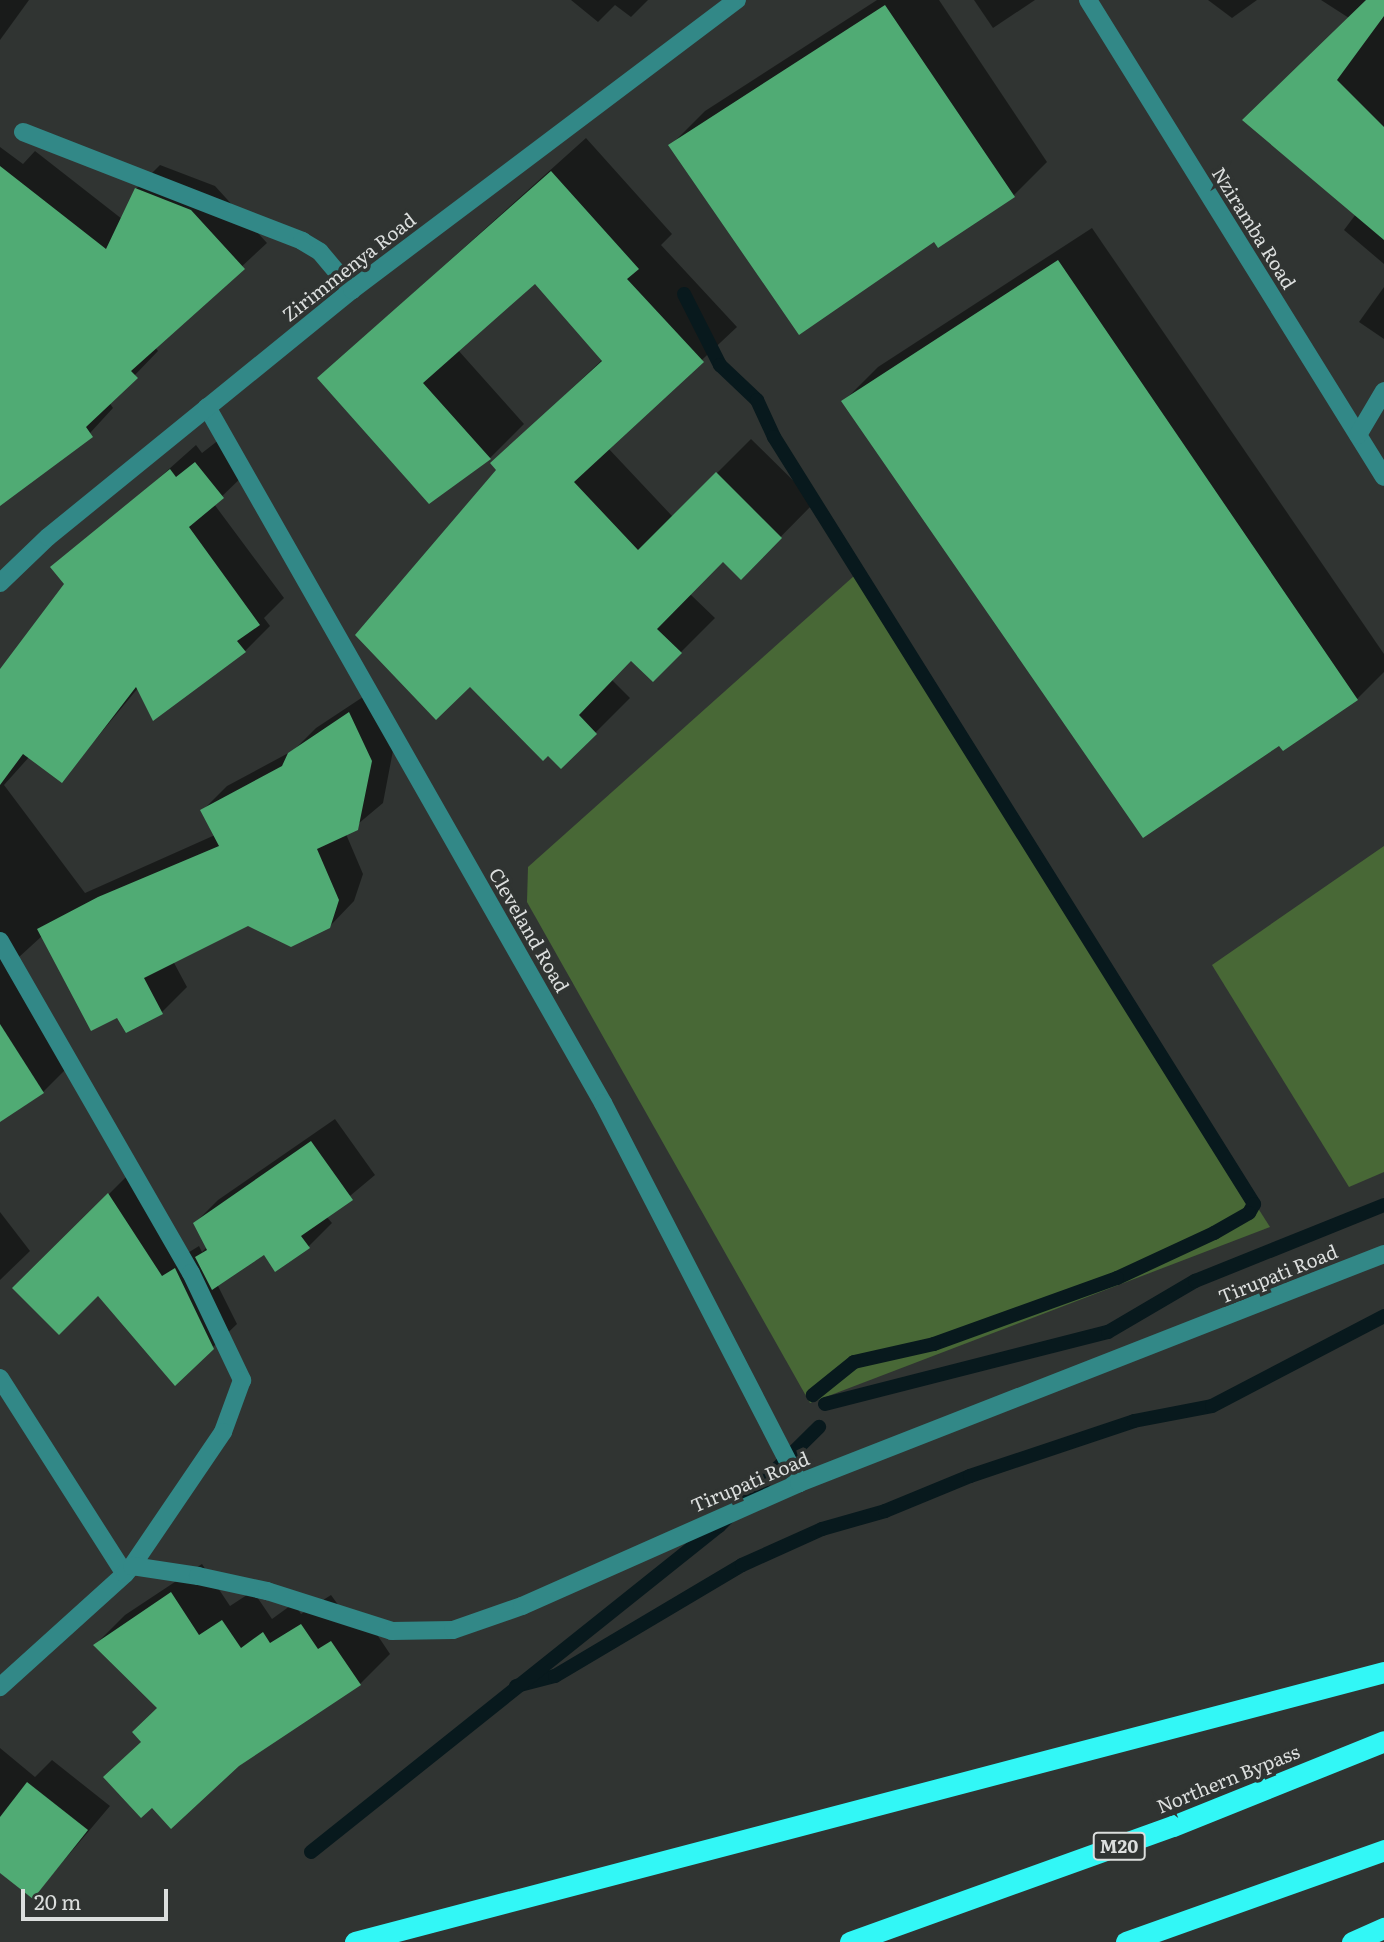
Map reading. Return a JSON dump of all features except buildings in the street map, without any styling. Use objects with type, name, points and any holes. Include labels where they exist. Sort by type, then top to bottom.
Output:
[{"type":"highway","points":[[355,1942],[1384,1672]]},
{"type":"highway","name":"Northern Bypass","points":[[850,1942],[1173,1826],[1384,1741]]},
{"type":"highway","points":[[1126,1942],[1384,1850]]},
{"type":"highway","points":[[1352,1942],[1384,1928]]},
{"type":"street","name":"Zirimmenya Road","points":[[0,583],[48,537],[352,290],[737,0]]},
{"type":"street","name":"Nziramba Road","points":[[1088,0],[1384,477]]},
{"type":"street","points":[[23,132],[302,241],[327,258],[352,290]]},
{"type":"street","points":[[1358,435],[1384,391]]},
{"type":"street","name":"Cleveland Road","points":[[207,407],[603,1104],[799,1483]]},
{"type":"street","points":[[0,942],[191,1273],[242,1380],[223,1432],[129,1570],[0,1687]]},
{"type":"street","name":"Tirupati Road","points":[[129,1570],[267,1591],[392,1631],[453,1630],[522,1606],[799,1483],[1384,1254]]},
{"type":"street","points":[[0,1378],[129,1570]]},
{"type":"green space","points":[[854,576],[1270,1227],[810,1403],[527,902],[528,867]]},
{"type":"green space","points":[[1384,846],[1384,1172],[1349,1187],[1212,965]]},
{"type":"waterway","points":[[684,294],[720,365],[757,400],[774,437],[1254,1204],[1249,1213],[1214,1233],[1117,1278],[934,1344],[854,1362],[813,1395]]},
{"type":"waterway","points":[[825,1404],[1108,1332],[1195,1281],[1384,1205]]},
{"type":"waterway","points":[[516,1686],[555,1676],[742,1565],[822,1529],[885,1511],[970,1476],[1134,1421],[1212,1406],[1384,1316]]},
{"type":"waterway","points":[[311,1852],[719,1526],[819,1427]]}]
